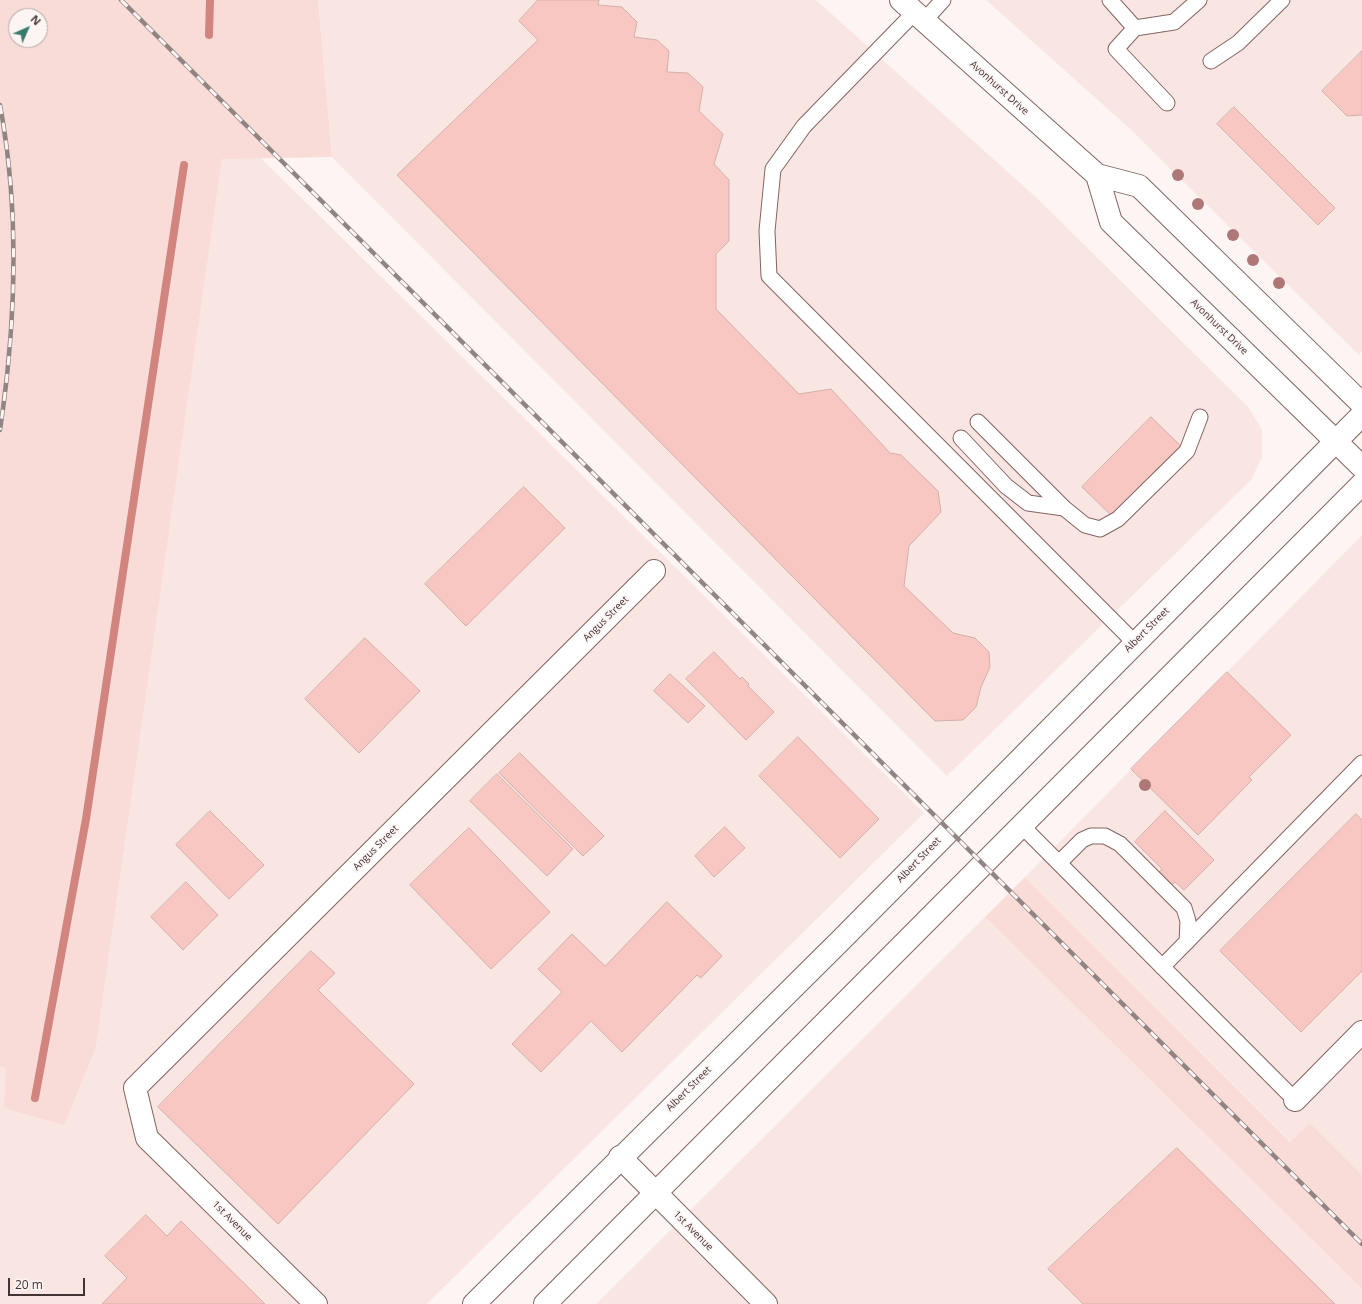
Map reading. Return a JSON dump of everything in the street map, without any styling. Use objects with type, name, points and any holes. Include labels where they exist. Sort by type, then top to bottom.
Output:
[{"type":"main road","name":"Avonhurst Drive","points":[[914,11],[1097,175],[1139,186],[1362,404]]},
{"type":"main road","name":"Avonhurst Drive","points":[[1097,175],[1111,222],[1362,467]]},
{"type":"main road","name":"Albert Street","points":[[474,1304],[620,1157],[840,941],[1134,642],[1362,415]]},
{"type":"main road","points":[[545,1304],[1362,484]]},
{"type":"main road","name":"Angus Street","points":[[147,1138],[135,1088],[654,571]]},
{"type":"main road","points":[[1295,1100],[1362,1032]]},
{"type":"main road","name":"1st Avenue","points":[[147,1138],[316,1304]]},
{"type":"main road","name":"1st Avenue","points":[[620,1157],[766,1304]]},
{"type":"lane","points":[[942,0],[914,11],[804,126],[773,169],[767,231],[768,276],[1134,642]]},
{"type":"lane","points":[[1110,0],[1135,28]]},
{"type":"lane","points":[[1168,103],[1116,49],[1135,28],[1174,22],[1199,0]]},
{"type":"lane","points":[[1211,61],[1238,43],[1282,0]]},
{"type":"lane","points":[[978,422],[1064,508],[1085,525],[1100,529],[1118,519],[1187,451],[1200,417]]},
{"type":"lane","points":[[961,438],[1006,486],[1028,503],[1064,508]]},
{"type":"lane","points":[[1162,967],[1362,763]]},
{"type":"lane","points":[[1022,826],[1295,1100]]},
{"type":"lane","points":[[1059,863],[1082,840],[1091,836],[1104,836],[1120,844],[1184,908],[1188,921],[1187,942]]},
{"type":"shaded area","points":[[0,0],[318,0],[332,157],[222,159],[96,1047],[64,1125],[4,1108],[6,1068],[0,1066]]},
{"type":"shaded area","points":[[318,0],[816,0],[1038,199],[1249,408],[1262,430],[1262,457],[1251,480],[947,776],[332,157]]},
{"type":"shaded area","points":[[986,0],[1362,0],[1362,351],[1359,355],[1129,128]]},
{"type":"shaded area","points":[[222,158],[261,158],[924,813],[427,1304],[0,1304],[0,1066],[6,1068],[96,1047]]},
{"type":"shaded area","points":[[1362,535],[1362,1175],[1310,1123],[1291,1142],[1025,877]]},
{"type":"shaded area","points":[[1025,877],[1290,1142],[1310,1123],[1362,1175],[1362,1289],[985,917]]},
{"type":"shaded area","points":[[985,917],[1362,1289],[1362,1304],[596,1304]]},
{"type":"building","points":[[538,0],[599,0],[598,5],[622,7],[637,22],[634,37],[657,40],[669,51],[667,72],[688,73],[703,87],[699,111],[723,134],[714,164],[729,180],[729,241],[716,254],[716,309],[799,394],[831,389],[890,453],[901,455],[938,491],[941,512],[909,546],[904,586],[953,633],[975,638],[989,652],[990,667],[981,687],[976,707],[963,720],[935,721],[397,175],[538,40],[519,21]]},
{"type":"building","points":[[1362,51],[1362,115],[1347,116],[1322,91]]},
{"type":"building","points":[[1234,107],[1335,208],[1318,225],[1217,124]]},
{"type":"building","points":[[1151,417],[1182,447],[1113,517],[1082,487]]},
{"type":"building","points":[[524,487],[565,528],[466,626],[425,584]]},
{"type":"building","points":[[365,638],[420,691],[359,753],[305,699]]},
{"type":"building","points":[[714,652],[740,679],[742,677],[749,684],[748,686],[774,712],[746,740],[686,679]]},
{"type":"building","points":[[1227,672],[1291,735],[1249,777],[1252,780],[1198,835],[1131,769]]},
{"type":"building","points":[[670,674],[705,706],[688,723],[654,691]]},
{"type":"building","points":[[798,737],[879,819],[840,858],[759,776]]},
{"type":"building","points":[[520,753],[604,836],[583,856],[499,773]]},
{"type":"building","points":[[497,774],[573,849],[547,876],[470,801]]},
{"type":"building","points":[[210,811],[264,865],[229,899],[176,845]]},
{"type":"building","points":[[1165,811],[1214,860],[1184,890],[1175,882],[1172,885],[1159,872],[1162,869],[1135,842]]},
{"type":"building","points":[[1356,814],[1362,820],[1362,971],[1301,1032],[1220,951]]},
{"type":"building","points":[[725,827],[745,848],[714,877],[695,856]]},
{"type":"building","points":[[469,828],[550,912],[491,969],[410,885]]},
{"type":"building","points":[[186,882],[218,915],[183,950],[151,917]]},
{"type":"building","points":[[667,902],[722,956],[701,978],[697,975],[622,1052],[591,1021],[541,1072],[512,1044],[562,992],[538,969],[572,934],[605,966]]},
{"type":"building","points":[[311,951],[335,973],[318,990],[414,1084],[278,1224],[158,1107]]},
{"type":"building","points":[[1177,1148],[1335,1304],[1083,1304],[1048,1269]]},
{"type":"building","points":[[146,1215],[167,1236],[181,1221],[265,1304],[102,1304],[127,1278],[105,1256]]},
{"type":"waterway","points":[[209,35],[210,0]]},
{"type":"waterway","points":[[35,1098],[86,819],[184,165]]},
{"type":"railway","points":[[121,0],[1362,1244]]},
{"type":"railway","points":[[0,105],[11,186],[14,268],[10,349],[0,430]]}]
